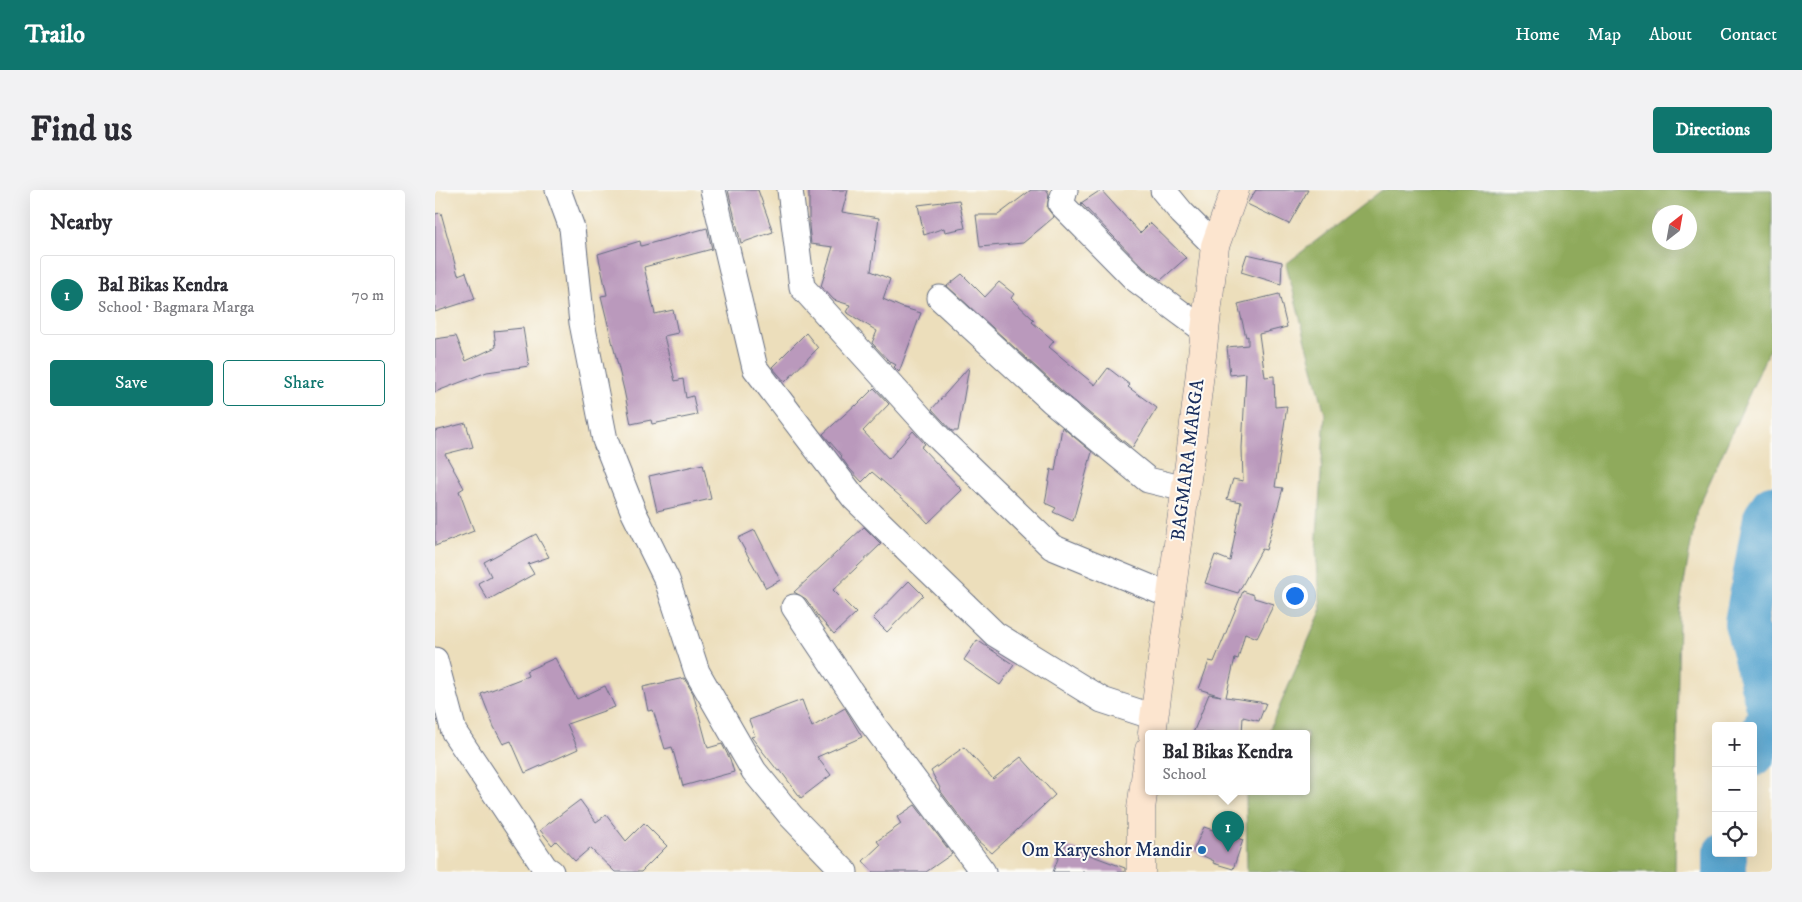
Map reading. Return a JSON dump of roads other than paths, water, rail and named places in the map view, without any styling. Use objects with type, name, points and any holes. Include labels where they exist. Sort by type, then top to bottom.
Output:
[{"type":"main road","name":"BAGMARA MARGA","points":[[1153,725],[1215,246],[1235,190]]},
{"type":"main road","points":[[1141,872],[1141,809],[1145,780]]},
{"type":"street","points":[[558,190],[572,228],[582,323],[605,440],[634,513],[667,580],[697,672],[754,771],[791,816],[845,872]]},
{"type":"street","points":[[713,190],[755,368],[854,498],[995,634],[1102,700],[1153,725]]},
{"type":"street","points":[[790,190],[802,287],[940,439],[1052,548],[1171,596]]},
{"type":"street","points":[[1065,190],[1061,204],[1135,279],[1205,331]]},
{"type":"street","points":[[1163,190],[1182,213],[1215,246]]},
{"type":"street","points":[[940,298],[1053,401],[1148,480],[1185,489]]},
{"type":"street","points":[[794,607],[871,722],[983,872]]},
{"type":"street","points":[[435,660],[454,732],[545,868],[551,872]]},
{"type":"waterway","points":[[1757,745],[1770,714],[1746,623],[1765,518],[1772,507]]},
{"type":"waterway","points":[[1725,857],[1725,872]]},
{"type":"place","name":"Om Karyeshor Mandir","points":[[1202,850]]},
{"type":"place","name":"Bal Bikas Kendra","points":[[1228,852]]}]
